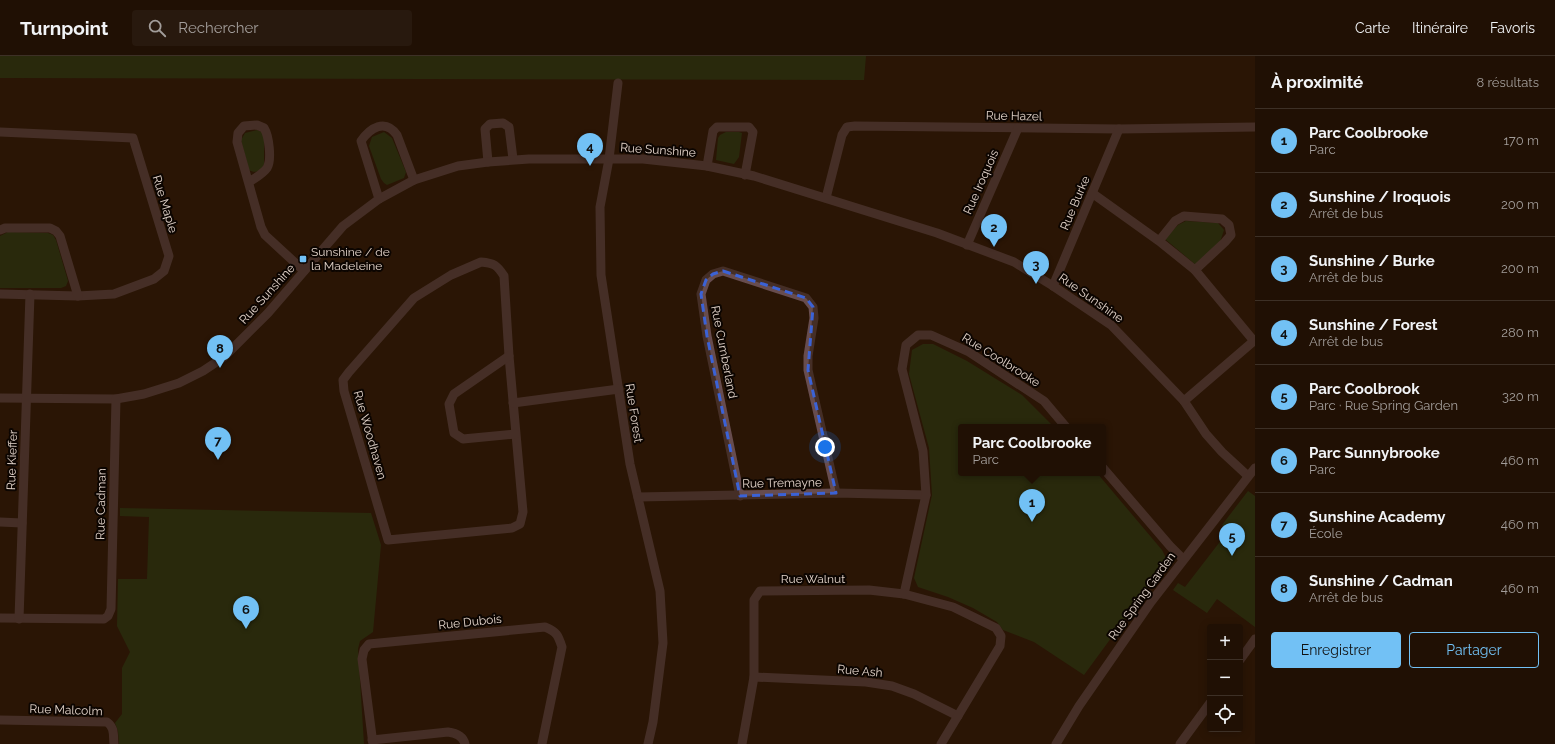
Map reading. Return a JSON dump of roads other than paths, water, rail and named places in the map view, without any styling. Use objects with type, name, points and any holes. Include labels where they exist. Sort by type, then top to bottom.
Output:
[{"type":"street","name":"Rue Forest","points":[[618,82],[609,159],[600,208],[601,274],[630,464],[660,591],[663,643],[653,722],[648,744]]},
{"type":"street","points":[[488,162],[485,129],[490,124],[503,123],[509,127],[513,160]]},
{"type":"street","points":[[249,182],[264,172],[268,167],[269,160],[268,135],[264,128],[257,125],[244,126],[238,133],[237,142],[261,227],[265,235],[304,271]]},
{"type":"street","points":[[379,199],[361,141],[366,133],[372,129],[379,126],[387,126],[393,129],[398,135],[414,180]]},
{"type":"street","points":[[707,166],[713,131],[717,127],[749,127],[753,132],[745,175]]},
{"type":"street","name":"Rue Hazel","points":[[826,198],[842,135],[847,127],[1119,129],[1255,127]]},
{"type":"street","name":"Rue Iroquois","points":[[967,245],[1018,128]]},
{"type":"street","name":"Rue Burke","points":[[1053,286],[1119,129]]},
{"type":"street","name":"Rue Maple","points":[[0,132],[133,138],[169,256],[164,271],[154,279],[114,294],[78,296],[0,294]]},
{"type":"street","name":"Rue Sunshine","points":[[0,398],[116,399],[144,394],[179,383],[203,371],[224,357],[268,313],[343,226],[379,199],[396,188],[414,180],[458,166],[488,162],[513,160],[643,159],[707,166],[754,176],[937,233],[1014,262],[1111,325],[1184,401],[1206,434],[1222,452],[1248,476]]},
{"type":"street","points":[[1092,193],[1159,241],[1195,270],[1254,341],[1184,401]]},
{"type":"street","points":[[1159,241],[1175,221],[1184,216],[1222,219],[1229,225],[1231,235],[1195,270]]},
{"type":"street","points":[[0,230],[5,228],[50,228],[56,231],[60,236],[78,296]]},
{"type":"street","name":"Rue Woodhaven","points":[[481,262],[498,266],[504,276],[509,356],[523,512],[520,524],[512,528],[388,540],[344,391],[344,380],[348,372],[414,298],[451,275],[481,262]]},
{"type":"street","name":"Rue Cumberland","points":[[740,496],[706,336],[701,294],[706,280],[713,274],[723,271],[806,298],[813,307],[814,318],[808,356],[808,370],[836,493]]},
{"type":"street","points":[[26,398],[30,294]]},
{"type":"street","name":"Rue Coolbrooke","points":[[904,594],[926,495],[923,450],[902,369],[906,345],[918,335],[931,335],[969,352],[1044,401],[1063,424]]},
{"type":"street","points":[[509,356],[454,394],[450,404],[454,433],[463,439],[515,434]]},
{"type":"street","points":[[513,403],[618,389]]},
{"type":"street","name":"Rue Kieffer","points":[[19,619],[26,398]]},
{"type":"street","name":"Rue Cadman","points":[[19,619],[104,619],[108,616],[111,609],[116,399]]},
{"type":"street","name":"Rue Spring Garden","points":[[1056,744],[1108,664],[1151,602],[1255,468]]},
{"type":"street","points":[[1106,471],[1183,559]]},
{"type":"street","name":"Rue Tremayne","points":[[638,497],[836,493],[926,495]]},
{"type":"street","points":[[0,522],[22,523]]},
{"type":"street","name":"Rue Walnut","points":[[742,744],[754,677],[754,600],[760,591],[869,590],[904,594],[953,607],[996,628],[1001,636],[1000,646],[958,716]]},
{"type":"street","points":[[0,618],[19,619]]},
{"type":"street","name":"Rue Dubois","points":[[465,744],[457,734],[448,732],[372,742],[362,658],[364,650],[369,644],[545,627],[553,630],[559,636],[562,647],[542,744]]},
{"type":"street","points":[[1243,656],[1255,639]]},
{"type":"street","name":"Rue Ash","points":[[754,677],[866,682],[892,686],[914,694],[958,716]]},
{"type":"street","points":[[1180,744],[1207,707]]},
{"type":"street","points":[[941,744],[958,716]]},
{"type":"street","name":"Rue Malcolm","points":[[0,720],[106,722],[111,725],[114,730],[114,744]]},
{"type":"place","name":"Sunshine / Forest","points":[[590,166]]},
{"type":"place","name":"Sunshine / Iroquois","points":[[994,247]]},
{"type":"place","name":"Sunshine / de la Madeleine","points":[[303,259]]},
{"type":"place","name":"Sunshine / Burke","points":[[1036,284]]},
{"type":"place","name":"Sunshine / Cadman","points":[[220,368]]},
{"type":"place","name":"Sunshine Academy","points":[[218,460]]},
{"type":"place","name":"Parc Coolbrooke","points":[[1032,522]]},
{"type":"place","name":"Parc Coolbrook","points":[[1232,556]]},
{"type":"place","name":"Parc Sunnybrooke","points":[[246,629]]}]
